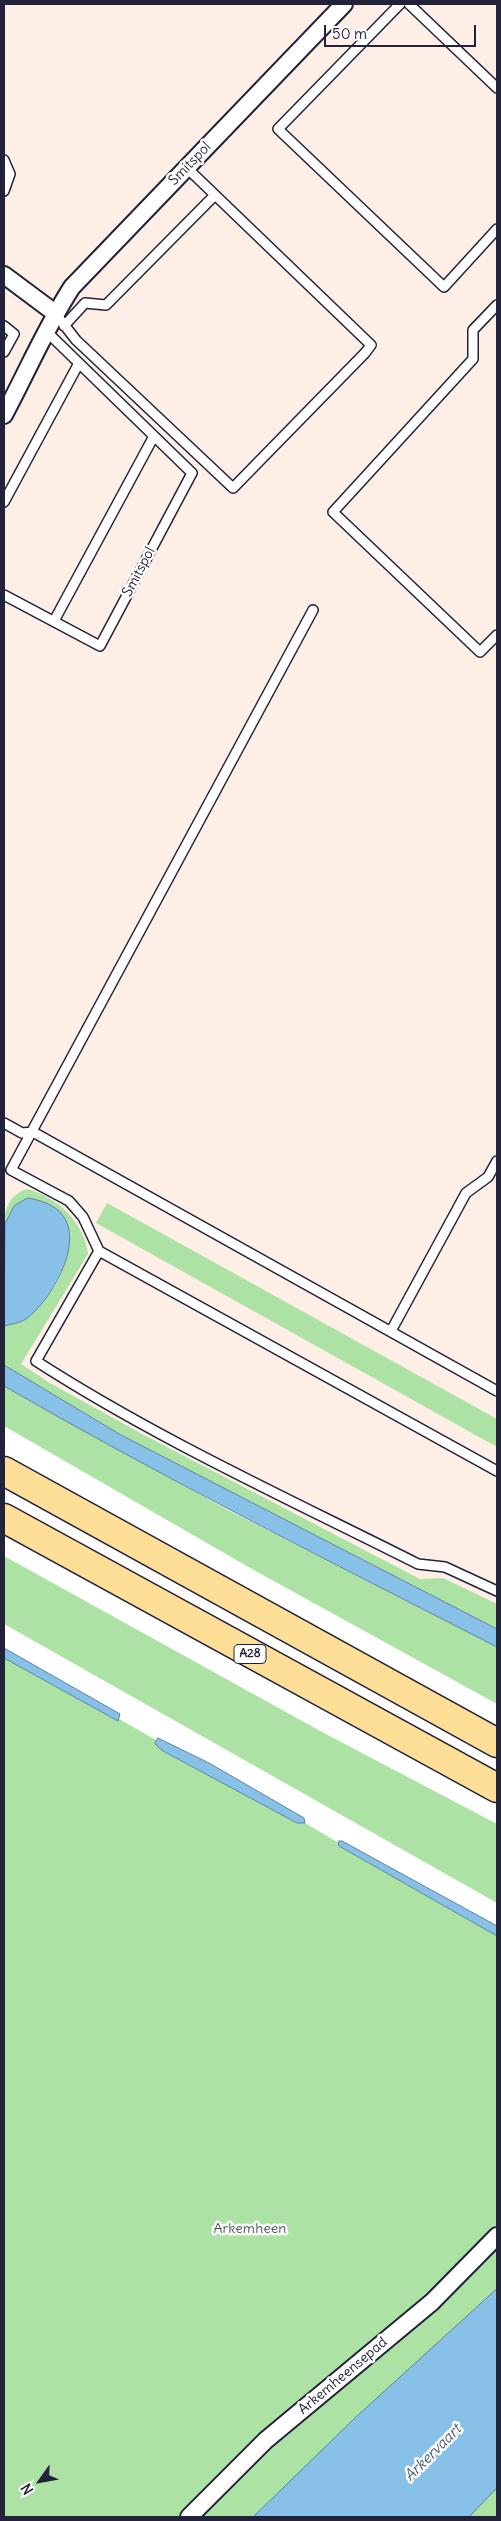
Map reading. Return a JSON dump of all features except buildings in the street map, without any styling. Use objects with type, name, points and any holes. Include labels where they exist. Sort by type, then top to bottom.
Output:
[{"type":"highway","points":[[4,1455],[157,1555]]},
{"type":"highway","points":[[4,1471],[497,1742]]},
{"type":"highway","name":"A28","points":[[4,1518],[497,1788]]},
{"type":"street","name":"Smitspol","points":[[4,415],[47,332],[60,320],[72,287],[344,4]]},
{"type":"street","points":[[4,275],[60,320]]},
{"type":"street","name":"Arkemheensepad","points":[[189,2517],[266,2440],[432,2302],[497,2236]]},
{"type":"lane","points":[[400,4],[278,129],[444,287],[497,229]]},
{"type":"lane","points":[[409,4],[497,88]]},
{"type":"lane","points":[[4,160],[10,174],[4,191]]},
{"type":"lane","points":[[187,168],[215,195],[371,346],[233,488],[76,340],[60,320],[85,303],[106,305],[215,195]]},
{"type":"lane","points":[[497,304],[473,330],[474,359],[333,512],[480,652],[497,635]]},
{"type":"lane","points":[[4,326],[14,334],[4,352]]},
{"type":"lane","name":"Smitspol","points":[[4,595],[100,646],[192,473],[47,332]]},
{"type":"lane","points":[[4,502],[79,363]]},
{"type":"lane","points":[[54,621],[154,436]]},
{"type":"lane","points":[[313,610],[11,1170],[69,1201],[82,1217],[99,1251],[497,1471]]},
{"type":"lane","points":[[4,1123],[22,1134],[33,1132],[497,1391]]},
{"type":"lane","points":[[391,1331],[466,1193],[488,1177],[497,1161]]},
{"type":"lane","points":[[99,1251],[36,1361],[90,1396],[418,1564],[445,1567],[497,1591]]},
{"type":"shaded area","points":[[4,4],[497,4],[497,1622],[203,1470],[4,1359]]},
{"type":"green space","points":[[27,1189],[48,1198],[67,1212],[81,1232],[88,1254],[21,1364],[50,1383],[142,1434],[420,1579],[443,1578],[497,1604],[497,1629],[121,1435],[4,1365],[4,1326],[11,1324],[39,1304],[49,1294],[58,1282],[67,1257],[68,1231],[66,1223],[14,1206],[4,1230],[8,1205],[15,1195]]},
{"type":"green space","points":[[107,1203],[497,1419],[497,1447],[96,1223]]},
{"type":"green space","points":[[4,1386],[224,1508],[497,1647],[497,1704],[252,1569],[4,1426]]},
{"type":"green space","points":[[4,1556],[322,1732],[497,1824],[497,1903],[4,1624]]},
{"type":"green space","name":"Arkemheen","points":[[4,1658],[156,1740],[163,1751],[297,1823],[305,1823],[339,1843],[339,1846],[497,1936],[497,2517],[4,2517]]},
{"type":"water","points":[[28,1198],[44,1202],[59,1211],[67,1223],[70,1237],[68,1253],[63,1269],[55,1284],[36,1310],[24,1320],[4,1326],[5,1224],[14,1206]]},
{"type":"water","points":[[4,1365],[121,1435],[497,1629],[497,1647],[187,1487],[4,1386]]},
{"type":"water","points":[[4,1648],[120,1714],[118,1721],[4,1658]]},
{"type":"water","points":[[158,1738],[209,1763],[304,1818],[305,1823],[297,1823],[163,1751],[155,1744]]},
{"type":"water","points":[[339,1841],[497,1926],[497,1936],[339,1846]]},
{"type":"water","name":"Arkervaart","points":[[497,2289],[497,2488],[469,2517],[253,2517],[356,2417]]}]
